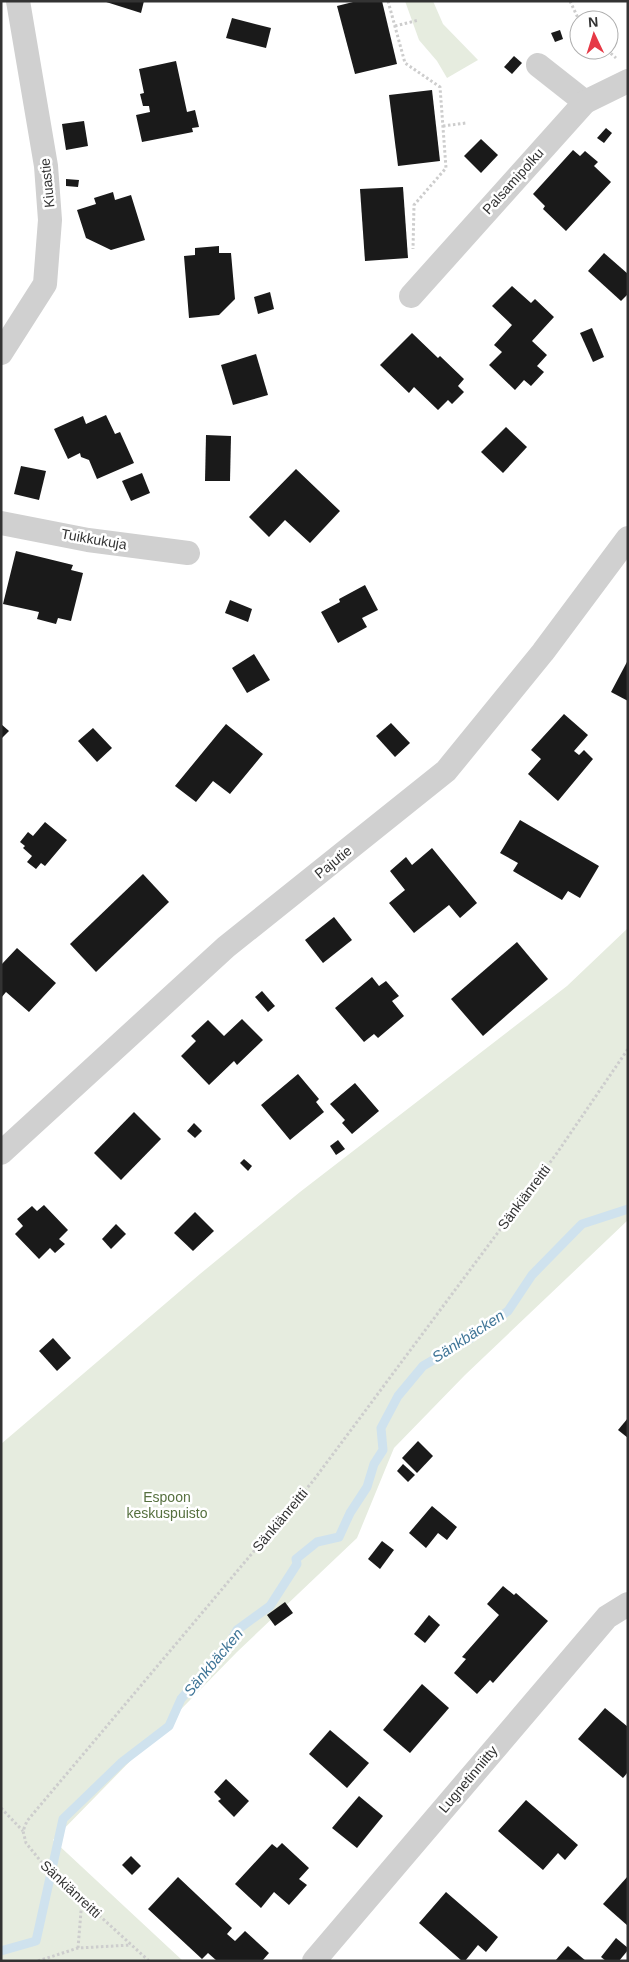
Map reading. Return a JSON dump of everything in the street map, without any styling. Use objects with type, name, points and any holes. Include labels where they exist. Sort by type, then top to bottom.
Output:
[{"type":"street","name":"Kiuastie","points":[[1,353],[45,284],[50,220],[46,166],[18,1]]},
{"type":"street","points":[[538,65],[585,102]]},
{"type":"street","name":"Palsamipolku","points":[[411,296],[585,102],[628,81]]},
{"type":"street","name":"Tuikkukuja","points":[[1,523],[88,540],[188,554]]},
{"type":"street","name":"Pajutie","points":[[1,1153],[226,947],[446,771],[544,652],[628,538]]},
{"type":"street","name":"Lugnetinniitty","points":[[314,1961],[606,1617],[628,1604]]},
{"type":"path","points":[[388,1],[405,63],[440,88],[446,168],[414,205],[413,249]]},
{"type":"path","points":[[395,26],[419,20]]},
{"type":"path","points":[[443,126],[466,122]]},
{"type":"path","name":"Sänkiänreitti","points":[[149,1961],[42,1864],[26,1843],[23,1831],[27,1821],[313,1481],[557,1153],[628,1049]]},
{"type":"path","points":[[1,1808],[23,1831]]},
{"type":"path","points":[[78,1948],[82,1899]]},
{"type":"path","points":[[38,1961],[78,1948],[132,1945]]},
{"type":"green space","points":[[405,1],[433,1],[443,24],[478,60],[447,78],[437,61],[419,40]]},
{"type":"green space","name":"Espoon keskuspuisto","points":[[628,928],[628,1220],[465,1375],[394,1448],[357,1538],[237,1652],[53,1840],[183,1961],[1,1961],[1,1444],[200,1274],[300,1192],[567,986]]},
{"type":"building","points":[[103,1],[144,1],[141,13]]},
{"type":"building","points":[[357,1],[382,1],[397,64],[355,74],[337,6]]},
{"type":"building","points":[[232,18],[271,28],[266,48],[226,38]]},
{"type":"building","points":[[560,30],[563,39],[555,42],[551,33]]},
{"type":"building","points":[[514,56],[522,63],[512,74],[504,67]]},
{"type":"building","points":[[176,61],[187,112],[195,110],[199,127],[192,128],[193,132],[142,142],[136,115],[150,112],[149,106],[143,106],[140,94],[144,93],[139,69]]},
{"type":"building","points":[[432,90],[440,161],[398,166],[389,95]]},
{"type":"building","points":[[84,121],[88,146],[66,150],[62,124]]},
{"type":"building","points":[[606,128],[612,133],[604,143],[597,138]]},
{"type":"building","points":[[481,139],[498,155],[481,173],[464,156]]},
{"type":"building","points":[[573,150],[580,156],[585,151],[598,162],[594,166],[611,182],[566,231],[543,209],[545,206],[533,194]]},
{"type":"building","points":[[66,179],[79,180],[78,187],[66,186]]},
{"type":"building","points":[[403,187],[408,258],[365,261],[360,189]]},
{"type":"building","points":[[113,192],[115,200],[131,195],[145,240],[111,250],[86,238],[77,210],[96,204],[94,198]]},
{"type":"building","points":[[219,246],[219,253],[231,253],[235,299],[219,315],[189,318],[184,256],[195,255],[195,248]]},
{"type":"building","points":[[604,253],[628,274],[628,294],[621,301],[588,271]]},
{"type":"building","points":[[512,286],[531,303],[535,299],[554,317],[532,341],[547,355],[537,366],[544,372],[531,386],[524,380],[515,390],[489,365],[502,352],[494,345],[512,325],[492,306]]},
{"type":"building","points":[[270,292],[274,309],[258,314],[254,297]]},
{"type":"building","points":[[592,328],[604,357],[593,362],[580,333]]},
{"type":"building","points":[[412,333],[464,379],[458,386],[464,392],[452,404],[448,400],[438,410],[414,387],[409,393],[380,365]]},
{"type":"building","points":[[256,354],[268,395],[233,405],[221,365]]},
{"type":"building","points":[[106,415],[115,434],[120,432],[134,463],[97,479],[89,460],[81,457],[80,453],[68,459],[54,429],[83,416],[86,424]]},
{"type":"building","points":[[506,427],[527,447],[503,473],[481,452]]},
{"type":"building","points":[[206,435],[231,436],[230,481],[205,481]]},
{"type":"building","points":[[21,466],[46,471],[39,500],[14,494]]},
{"type":"building","points":[[296,469],[340,511],[310,543],[285,520],[269,537],[249,517]]},
{"type":"building","points":[[142,473],[150,493],[131,501],[122,481]]},
{"type":"building","points":[[16,551],[73,565],[71,570],[83,573],[71,621],[58,618],[56,624],[37,619],[39,612],[3,604]]},
{"type":"building","points":[[365,585],[378,610],[362,618],[367,627],[338,643],[321,612],[340,602],[339,599]]},
{"type":"building","points":[[230,600],[252,609],[248,622],[225,613]]},
{"type":"building","points":[[254,654],[270,680],[247,693],[232,668]]},
{"type":"building","points":[[628,660],[628,701],[611,692]]},
{"type":"building","points":[[564,714],[588,735],[574,751],[579,755],[584,750],[593,759],[558,801],[528,774],[541,759],[531,750]]},
{"type":"building","points":[[391,723],[410,743],[395,757],[376,736]]},
{"type":"building","points":[[1,724],[9,731],[1,739]]},
{"type":"building","points":[[226,724],[263,754],[230,794],[213,781],[196,802],[175,786]]},
{"type":"building","points":[[93,728],[112,748],[97,762],[78,741]]},
{"type":"building","points":[[520,820],[599,866],[580,898],[568,891],[562,900],[513,871],[518,863],[500,853]]},
{"type":"building","points":[[45,822],[67,840],[45,866],[41,863],[36,869],[27,862],[32,856],[23,848],[25,846],[20,842],[28,832],[33,836]]},
{"type":"building","points":[[432,848],[477,903],[460,918],[449,905],[414,933],[389,903],[405,890],[390,871],[406,857],[412,865]]},
{"type":"building","points":[[143,874],[169,902],[96,972],[70,944]]},
{"type":"building","points":[[334,917],[352,940],[323,963],[305,940]]},
{"type":"building","points":[[517,942],[548,979],[483,1036],[451,999]]},
{"type":"building","points":[[17,948],[56,983],[29,1012],[6,992],[1,998],[1,965]]},
{"type":"building","points":[[372,977],[379,986],[386,981],[399,996],[392,1001],[404,1016],[378,1038],[374,1034],[364,1042],[335,1008]]},
{"type":"building","points":[[262,991],[275,1006],[268,1012],[255,997]]},
{"type":"building","points":[[242,1019],[263,1040],[237,1065],[234,1061],[209,1085],[181,1056],[196,1041],[191,1036],[208,1020],[224,1036]]},
{"type":"building","points":[[298,1074],[319,1099],[316,1102],[324,1112],[290,1140],[261,1105]]},
{"type":"building","points":[[355,1083],[379,1111],[352,1134],[342,1123],[345,1120],[330,1104]]},
{"type":"building","points":[[134,1112],[161,1139],[121,1180],[94,1153]]},
{"type":"building","points":[[194,1123],[202,1131],[195,1138],[187,1131]]},
{"type":"building","points":[[338,1140],[345,1149],[336,1155],[330,1146]]},
{"type":"building","points":[[244,1159],[252,1166],[248,1171],[240,1163]]},
{"type":"building","points":[[44,1205],[68,1230],[59,1239],[65,1244],[55,1253],[50,1248],[39,1259],[15,1234],[23,1226],[17,1219],[32,1206],[37,1211]]},
{"type":"building","points":[[195,1212],[214,1231],[193,1251],[174,1233]]},
{"type":"building","points":[[116,1224],[126,1234],[111,1249],[102,1239]]},
{"type":"building","points":[[53,1338],[71,1358],[57,1371],[39,1351]]},
{"type":"building","points":[[628,1418],[628,1438],[618,1430]]},
{"type":"building","points":[[418,1441],[433,1456],[417,1473],[402,1458]]},
{"type":"building","points":[[403,1464],[415,1475],[408,1482],[397,1471]]},
{"type":"building","points":[[432,1506],[457,1527],[447,1540],[438,1533],[426,1548],[409,1533]]},
{"type":"building","points":[[382,1541],[394,1550],[380,1569],[368,1559]]},
{"type":"building","points":[[503,1586],[514,1595],[516,1593],[548,1621],[493,1683],[490,1680],[477,1694],[454,1673],[466,1659],[462,1657],[499,1615],[487,1604]]},
{"type":"building","points":[[285,1602],[293,1613],[275,1626],[267,1615]]},
{"type":"building","points":[[429,1615],[440,1625],[425,1643],[414,1634]]},
{"type":"building","points":[[422,1684],[449,1708],[410,1753],[383,1730]]},
{"type":"building","points":[[605,1708],[628,1727],[628,1772],[623,1778],[578,1739]]},
{"type":"building","points":[[330,1730],[369,1763],[347,1788],[309,1754]]},
{"type":"building","points":[[226,1779],[249,1801],[234,1817],[218,1801],[221,1799],[214,1792]]},
{"type":"building","points":[[359,1796],[383,1816],[357,1848],[332,1828]]},
{"type":"building","points":[[526,1800],[578,1845],[565,1860],[558,1853],[543,1870],[498,1831]]},
{"type":"building","points":[[282,1843],[309,1868],[299,1879],[307,1885],[289,1905],[274,1892],[261,1908],[235,1884],[272,1844],[277,1848]]},
{"type":"building","points":[[131,1856],[141,1866],[132,1875],[122,1865]]},
{"type":"building","points":[[628,1876],[628,1926],[603,1904]]},
{"type":"building","points":[[178,1877],[232,1928],[227,1934],[235,1941],[245,1931],[269,1953],[262,1961],[217,1961],[208,1953],[202,1959],[148,1909]]},
{"type":"building","points":[[446,1892],[498,1937],[486,1952],[478,1945],[465,1961],[462,1961],[419,1923]]},
{"type":"building","points":[[616,1938],[628,1950],[619,1961],[606,1961],[601,1957]]},
{"type":"building","points":[[568,1946],[586,1961],[555,1961]]},
{"type":"waterway","name":"Sänkbäcken","points":[[1,1951],[36,1941],[63,1819],[122,1762],[169,1726],[181,1699],[231,1641],[237,1630],[270,1606],[297,1564],[296,1559],[317,1542],[339,1537],[350,1513],[367,1487],[374,1464],[383,1450],[381,1428],[398,1396],[423,1366],[471,1338],[508,1311],[532,1275],[582,1224],[628,1209]]}]
